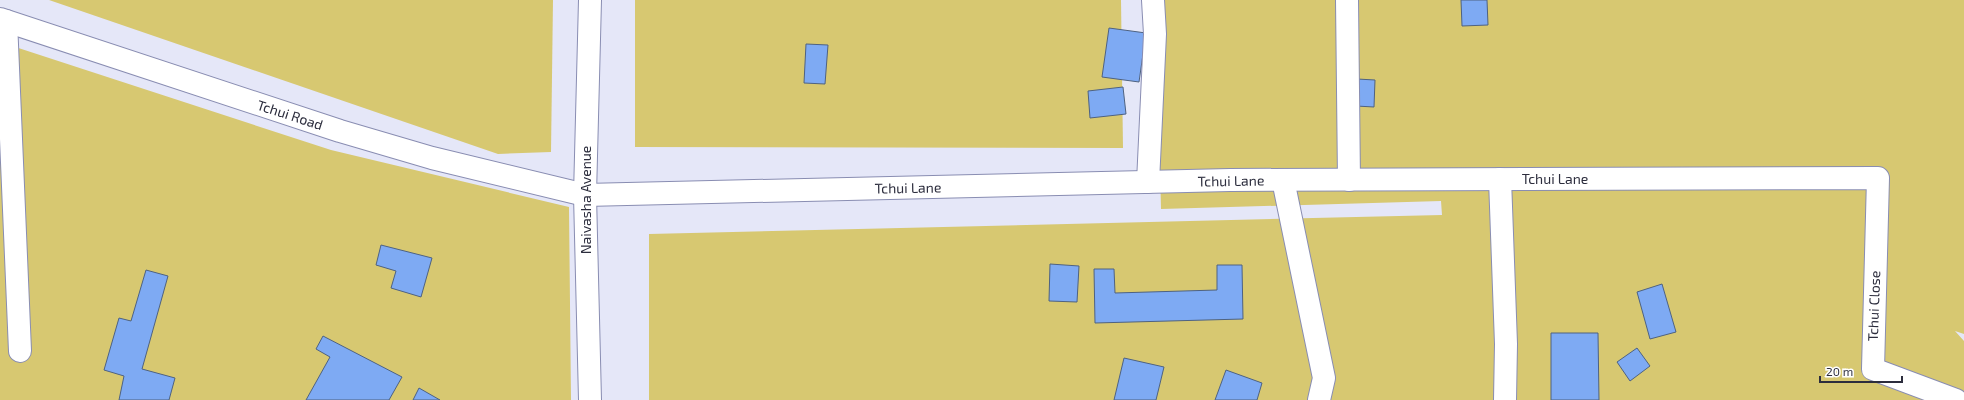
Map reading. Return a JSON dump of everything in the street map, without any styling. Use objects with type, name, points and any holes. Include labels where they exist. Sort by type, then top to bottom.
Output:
[{"type":"street","name":"Naivasha Avenue","points":[[590,0],[585,195],[590,400]]},
{"type":"street","points":[[1148,182],[1155,34],[1153,0]]},
{"type":"street","points":[[1347,0],[1349,180]]},
{"type":"street","name":"Tchui Road","points":[[3,20],[340,131],[432,158],[585,195]]},
{"type":"street","points":[[3,20],[20,351]]},
{"type":"street","name":"Tchui Lane","points":[[585,195],[1283,180],[1878,178]]},
{"type":"street","name":"Tchui Close","points":[[1878,178],[1872,369],[1956,400]]},
{"type":"street","points":[[1500,179],[1506,344],[1505,400]]},
{"type":"street","points":[[1283,180],[1324,378],[1319,400]]},
{"type":"shaded area","points":[[49,0],[553,0],[551,152],[498,154]]},
{"type":"shaded area","points":[[635,0],[1121,0],[1123,148],[635,147]]},
{"type":"shaded area","points":[[1156,0],[1964,0],[1964,334],[1955,331],[1964,341],[1964,400],[649,400],[649,234],[1442,215],[1441,201],[1161,209]]},
{"type":"shaded area","points":[[0,42],[331,150],[569,207],[571,400],[0,400]]},
{"type":"building","points":[[1461,0],[1487,0],[1488,25],[1462,26]]},
{"type":"building","points":[[1109,28],[1146,33],[1139,82],[1102,77]]},
{"type":"building","points":[[806,44],[828,45],[825,84],[804,83]]},
{"type":"building","points":[[1357,79],[1375,80],[1374,107],[1356,106]]},
{"type":"building","points":[[1123,87],[1126,114],[1090,118],[1088,91]]},
{"type":"building","points":[[381,245],[432,258],[421,297],[391,288],[396,271],[376,265]]},
{"type":"building","points":[[1050,264],[1079,266],[1077,302],[1049,301]]},
{"type":"building","points":[[1217,265],[1242,265],[1243,319],[1095,323],[1094,269],[1114,269],[1115,293],[1217,290]]},
{"type":"building","points":[[146,270],[168,276],[142,369],[175,378],[169,400],[119,400],[124,376],[104,370],[119,318],[131,321]]},
{"type":"building","points":[[1662,284],[1676,332],[1650,339],[1637,292]]},
{"type":"building","points":[[1551,333],[1598,333],[1599,400],[1551,400]]},
{"type":"building","points":[[323,336],[402,377],[389,400],[306,400],[330,357],[316,349]]},
{"type":"building","points":[[1637,348],[1650,366],[1630,381],[1617,362]]},
{"type":"building","points":[[1124,358],[1164,367],[1156,400],[1114,400]]},
{"type":"building","points":[[1226,370],[1262,383],[1257,400],[1215,400]]},
{"type":"building","points":[[419,388],[440,400],[413,400]]}]
